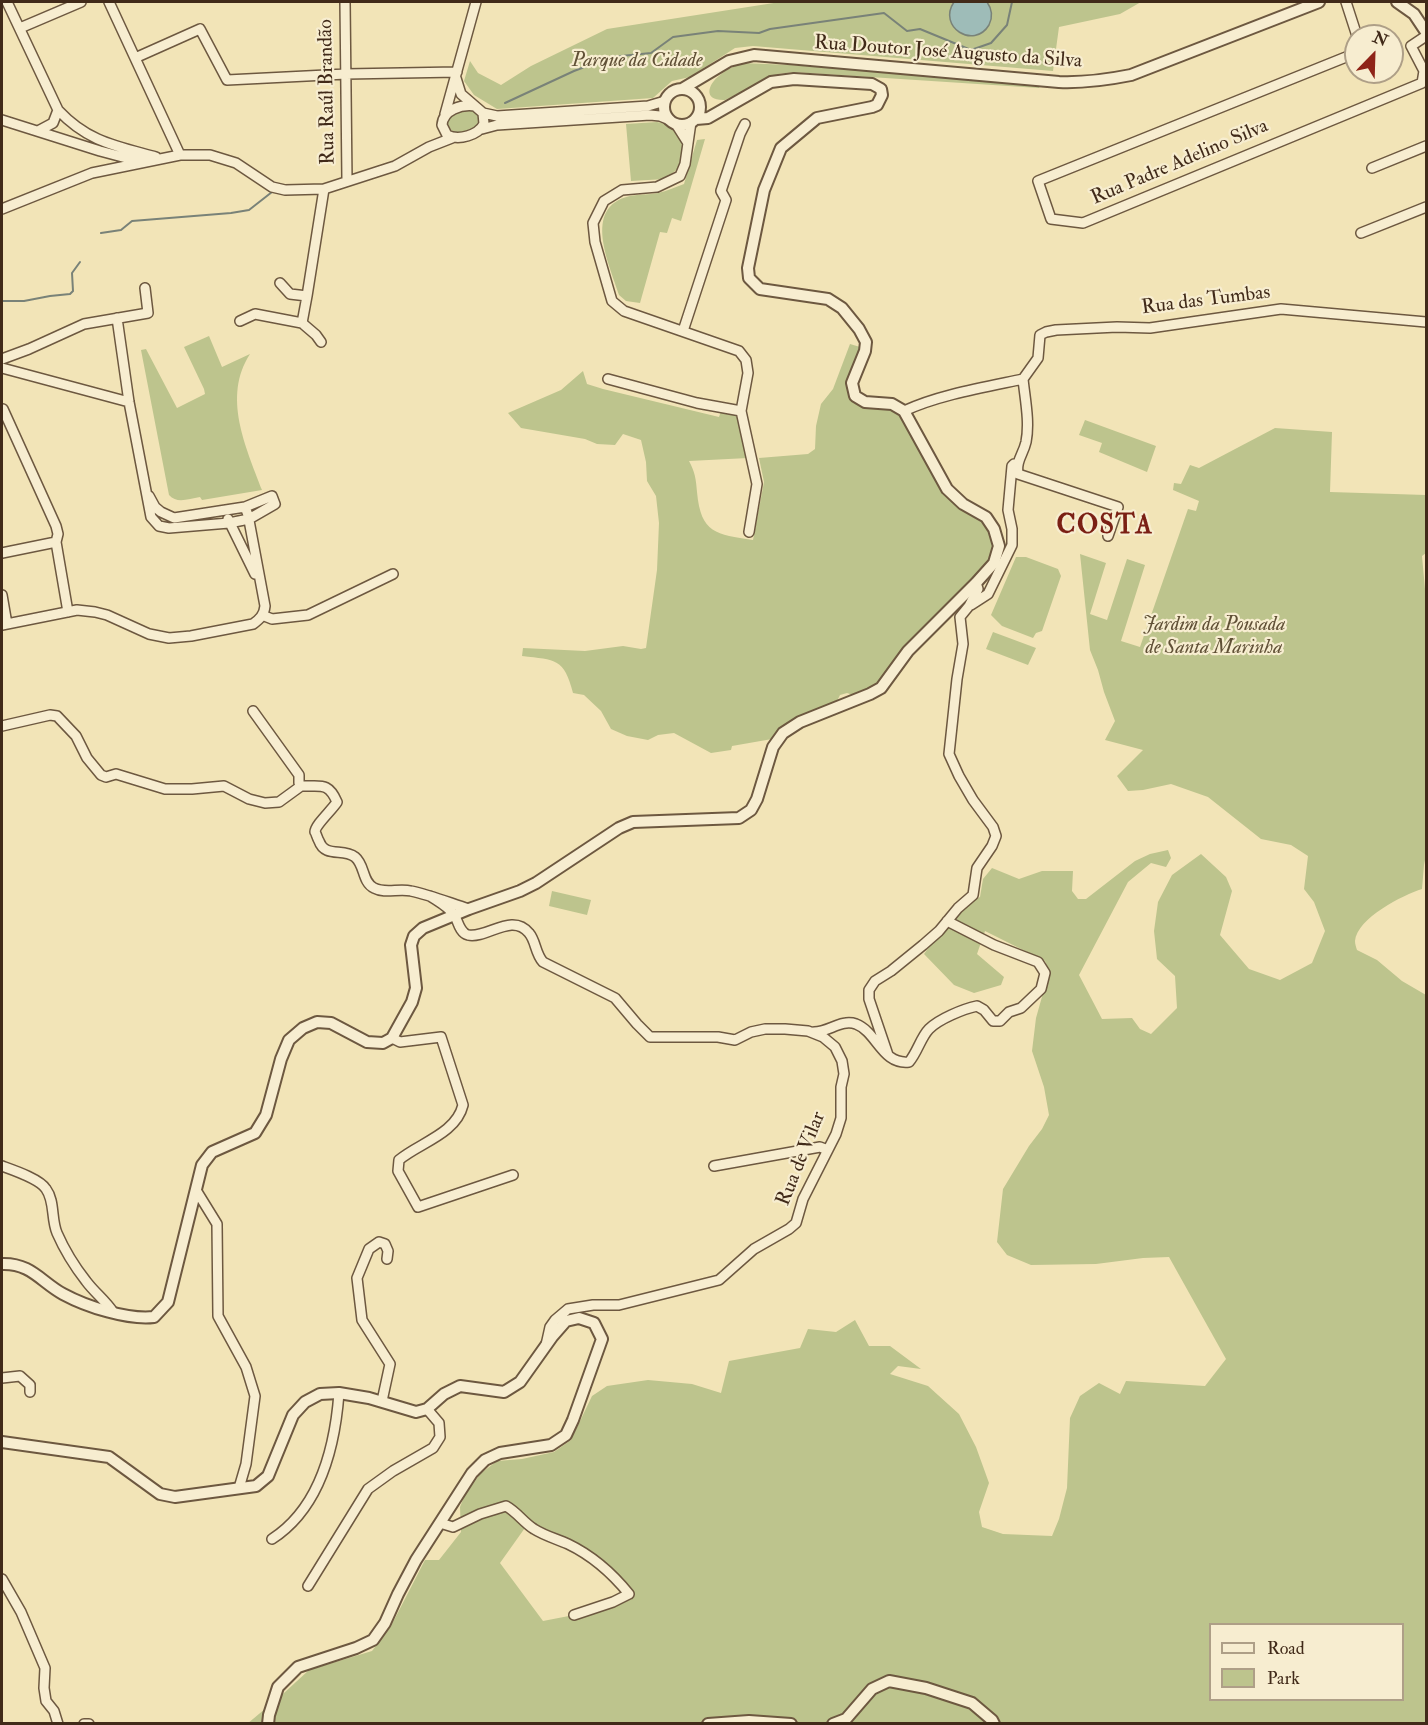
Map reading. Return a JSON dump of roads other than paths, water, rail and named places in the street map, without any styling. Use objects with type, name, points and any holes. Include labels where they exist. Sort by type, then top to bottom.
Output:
[{"type":"street","points":[[7,2],[58,110],[69,122],[89,136],[110,145],[159,158]]},
{"type":"street","points":[[20,28],[81,2]]},
{"type":"street","name":"Rua Raúl Brandão","points":[[345,2],[347,181]]},
{"type":"street","points":[[429,147],[442,125],[476,2]]},
{"type":"street","name":"Rua Doutor José Augusto da Silva","points":[[682,89],[729,61],[754,56],[1044,81],[1077,83],[1100,81],[1131,75],[1319,2]]},
{"type":"street","points":[[1346,2],[1353,24]]},
{"type":"street","points":[[1397,2],[1414,14],[1426,34]]},
{"type":"street","points":[[110,4],[180,155]]},
{"type":"street","points":[[135,58],[200,29],[227,80],[346,74],[457,75]]},
{"type":"street","name":"Rua Padre Adelino Silva","points":[[1344,58],[1038,181],[1051,219],[1083,223],[1422,83],[1424,71],[1412,46],[1426,34]]},
{"type":"street","points":[[707,74],[699,100],[700,111],[694,121],[680,176],[657,187],[622,190],[604,201],[593,223],[595,242],[612,301],[624,311],[739,351],[746,360],[748,373],[741,411],[758,484],[749,532]]},
{"type":"street","points":[[457,75],[461,94],[483,112],[497,116],[648,106],[666,100]]},
{"type":"street","points":[[2,209],[92,173],[159,158],[210,155],[236,163],[272,187],[285,190],[324,189],[395,166],[429,147],[452,138],[497,125],[650,115],[687,124],[708,118],[771,82],[794,79],[872,84],[881,89],[882,95],[877,105],[816,118],[781,148],[764,190],[748,268],[749,278],[760,289],[828,299],[842,308],[866,342],[866,351],[852,384],[855,396],[865,402],[892,404],[904,411],[947,489],[963,504],[986,517],[994,529],[999,546],[994,563],[908,651],[881,688],[800,722],[783,733],[773,747],[757,799],[751,810],[739,818],[633,822],[619,828],[536,883],[423,928],[414,936],[411,945],[416,988],[412,1002],[392,1038],[383,1043],[367,1042],[331,1023],[318,1022],[303,1028],[289,1040],[281,1059],[266,1115],[255,1133],[212,1152],[202,1165],[168,1302],[154,1317],[142,1318],[76,1301],[61,1293],[31,1270],[2,1264]]},
{"type":"street","points":[[688,143],[665,111],[666,100],[672,92],[682,89],[691,91],[699,100],[719,111]]},
{"type":"street","points":[[445,114],[475,105]]},
{"type":"street","points":[[38,131],[53,123],[58,110]]},
{"type":"street","points":[[482,129],[485,118],[483,112]]},
{"type":"street","points":[[2,120],[129,159],[159,158]]},
{"type":"street","points":[[683,331],[726,200],[721,191],[740,134],[746,124]]},
{"type":"street","points":[[442,125],[447,135],[452,138]]},
{"type":"street","points":[[1372,168],[1426,146]]},
{"type":"street","points":[[92,173],[100,167],[102,160],[100,151]]},
{"type":"street","points":[[302,323],[324,189]]},
{"type":"street","points":[[1361,233],[1426,207]]},
{"type":"street","points":[[280,284],[290,294],[307,296]]},
{"type":"street","points":[[2,359],[84,324],[148,313],[145,288]]},
{"type":"street","name":"Rua das Tumbas","points":[[1023,379],[1038,358],[1040,335],[1056,330],[1150,328],[1281,309],[1426,322]]},
{"type":"street","points":[[240,321],[255,314],[302,323],[321,342]]},
{"type":"street","points":[[117,318],[129,402],[149,496],[149,509],[159,526],[169,528],[229,523],[249,519],[275,504],[272,496],[245,507],[174,518],[155,507],[149,496]]},
{"type":"street","points":[[2,368],[129,402]]},
{"type":"street","points":[[608,379],[679,398],[741,411]]},
{"type":"street","points":[[904,411],[973,389],[1023,379],[1027,419],[1026,441],[1017,465],[1018,474],[1118,507],[1108,536]]},
{"type":"street","points":[[3,408],[56,526],[58,534],[56,542],[68,612]]},
{"type":"street","points":[[969,606],[988,594],[1012,545],[1008,510],[1012,466],[1022,452]]},
{"type":"street","points":[[2,595],[4,624],[77,610],[107,615],[149,634],[169,638],[253,624],[262,615],[265,606],[245,507]]},
{"type":"street","points":[[227,511],[229,523],[260,584]]},
{"type":"street","points":[[2,553],[56,542]]},
{"type":"street","points":[[262,615],[276,619],[308,615],[393,574]]},
{"type":"street","points":[[888,1055],[869,999],[869,990],[875,981],[923,945],[974,894],[977,868],[996,836],[993,827],[963,784],[950,754],[963,644],[960,617],[978,589],[976,583]]},
{"type":"street","points":[[253,711],[299,775],[301,786]]},
{"type":"street","points":[[2,726],[50,715],[57,716],[76,736],[87,758],[100,775],[106,777],[116,774],[165,789],[224,786],[249,799],[265,803],[279,802],[301,786],[321,785],[332,792],[337,802],[332,811],[318,824],[315,832],[321,846],[329,852],[345,853],[355,857],[366,881],[373,888],[409,890],[469,909]]},
{"type":"street","points":[[429,896],[446,906],[454,915]]},
{"type":"street","name":"Rua de Vilar","points":[[454,915],[462,931],[468,935],[514,925],[527,930],[543,962],[615,998],[650,1037],[718,1037],[735,1040],[751,1032],[765,1029],[808,1031],[823,1037],[835,1047],[842,1061],[844,1074],[841,1086],[841,1118],[828,1150],[803,1199],[796,1222],[789,1229],[754,1249],[719,1280],[619,1305],[593,1305],[567,1310],[550,1327],[546,1347]]},
{"type":"street","points":[[808,1031],[829,1030],[845,1023],[856,1024],[867,1032],[888,1055],[900,1063],[909,1062],[915,1056],[928,1030],[941,1021],[964,1009],[977,1006],[984,1010],[993,1021],[1000,1021],[1009,1012],[1021,1008],[1041,989],[1045,973],[1038,962],[994,945],[947,921]]},
{"type":"street","points":[[392,1038],[400,1042],[441,1037],[463,1105],[460,1115],[438,1136],[399,1160],[398,1171],[418,1207],[513,1175]]},
{"type":"street","points":[[714,1166],[820,1147],[828,1150]]},
{"type":"street","points":[[2,1166],[45,1186],[50,1196],[57,1233],[86,1282],[106,1301],[113,1312]]},
{"type":"street","points":[[196,1190],[217,1224],[218,1316],[246,1367],[255,1396],[246,1464],[239,1488]]},
{"type":"street","points":[[382,1401],[390,1364],[362,1320],[357,1278],[369,1249],[379,1242],[385,1244],[388,1251],[387,1259]]},
{"type":"street","points":[[2,1442],[109,1457],[160,1494],[175,1497],[256,1486],[268,1476],[293,1415],[304,1402],[320,1394],[339,1394],[382,1401],[416,1412],[427,1409],[444,1394],[460,1386],[504,1392],[520,1382],[566,1321],[579,1318],[594,1323],[602,1339],[566,1435],[551,1445],[500,1453],[485,1460],[472,1473],[416,1560],[385,1623],[373,1640],[298,1667],[278,1687],[268,1724]]},
{"type":"street","points":[[2,1378],[20,1376],[30,1384],[30,1392]]},
{"type":"street","points":[[272,1539],[288,1528],[302,1512],[319,1480],[333,1438],[339,1394]]},
{"type":"street","points":[[308,1586],[368,1490],[393,1471],[433,1448],[440,1437],[440,1424],[427,1409]]},
{"type":"street","points":[[440,1523],[453,1527],[480,1514],[506,1506],[512,1509],[527,1525],[571,1545],[592,1558],[613,1575],[629,1593],[613,1602],[574,1615]]},
{"type":"street","points":[[2,1579],[21,1612],[45,1668],[46,1701],[54,1711],[58,1724]]},
{"type":"street","points":[[833,1724],[846,1719],[872,1689],[889,1681],[926,1688],[972,1703],[994,1724]]},
{"type":"street","points":[[708,1724],[748,1721],[791,1724]]},
{"type":"street","points":[[84,1724],[89,1724]]},
{"type":"water","points":[[954,2],[987,2],[991,13],[989,25],[975,35],[960,32],[950,20],[950,11]]},
{"type":"waterway","points":[[505,103],[574,71],[611,57],[651,53],[673,37],[718,31],[759,33],[770,29],[884,13],[907,31],[920,29],[971,50],[991,43],[1007,25],[1012,2]]},
{"type":"waterway","points":[[101,233],[121,230],[132,221],[249,210],[272,192]]},
{"type":"waterway","points":[[2,301],[24,301],[70,294],[73,291],[72,273],[80,262]]},
{"type":"district","name":"COSTA","points":[[1105,527]]},
{"type":"park label","name":"Parque da Cidade","points":[[637,62]]},
{"type":"park label","name":"Jardim da Pousada de Santa Marinha","points":[[1214,638]]}]
